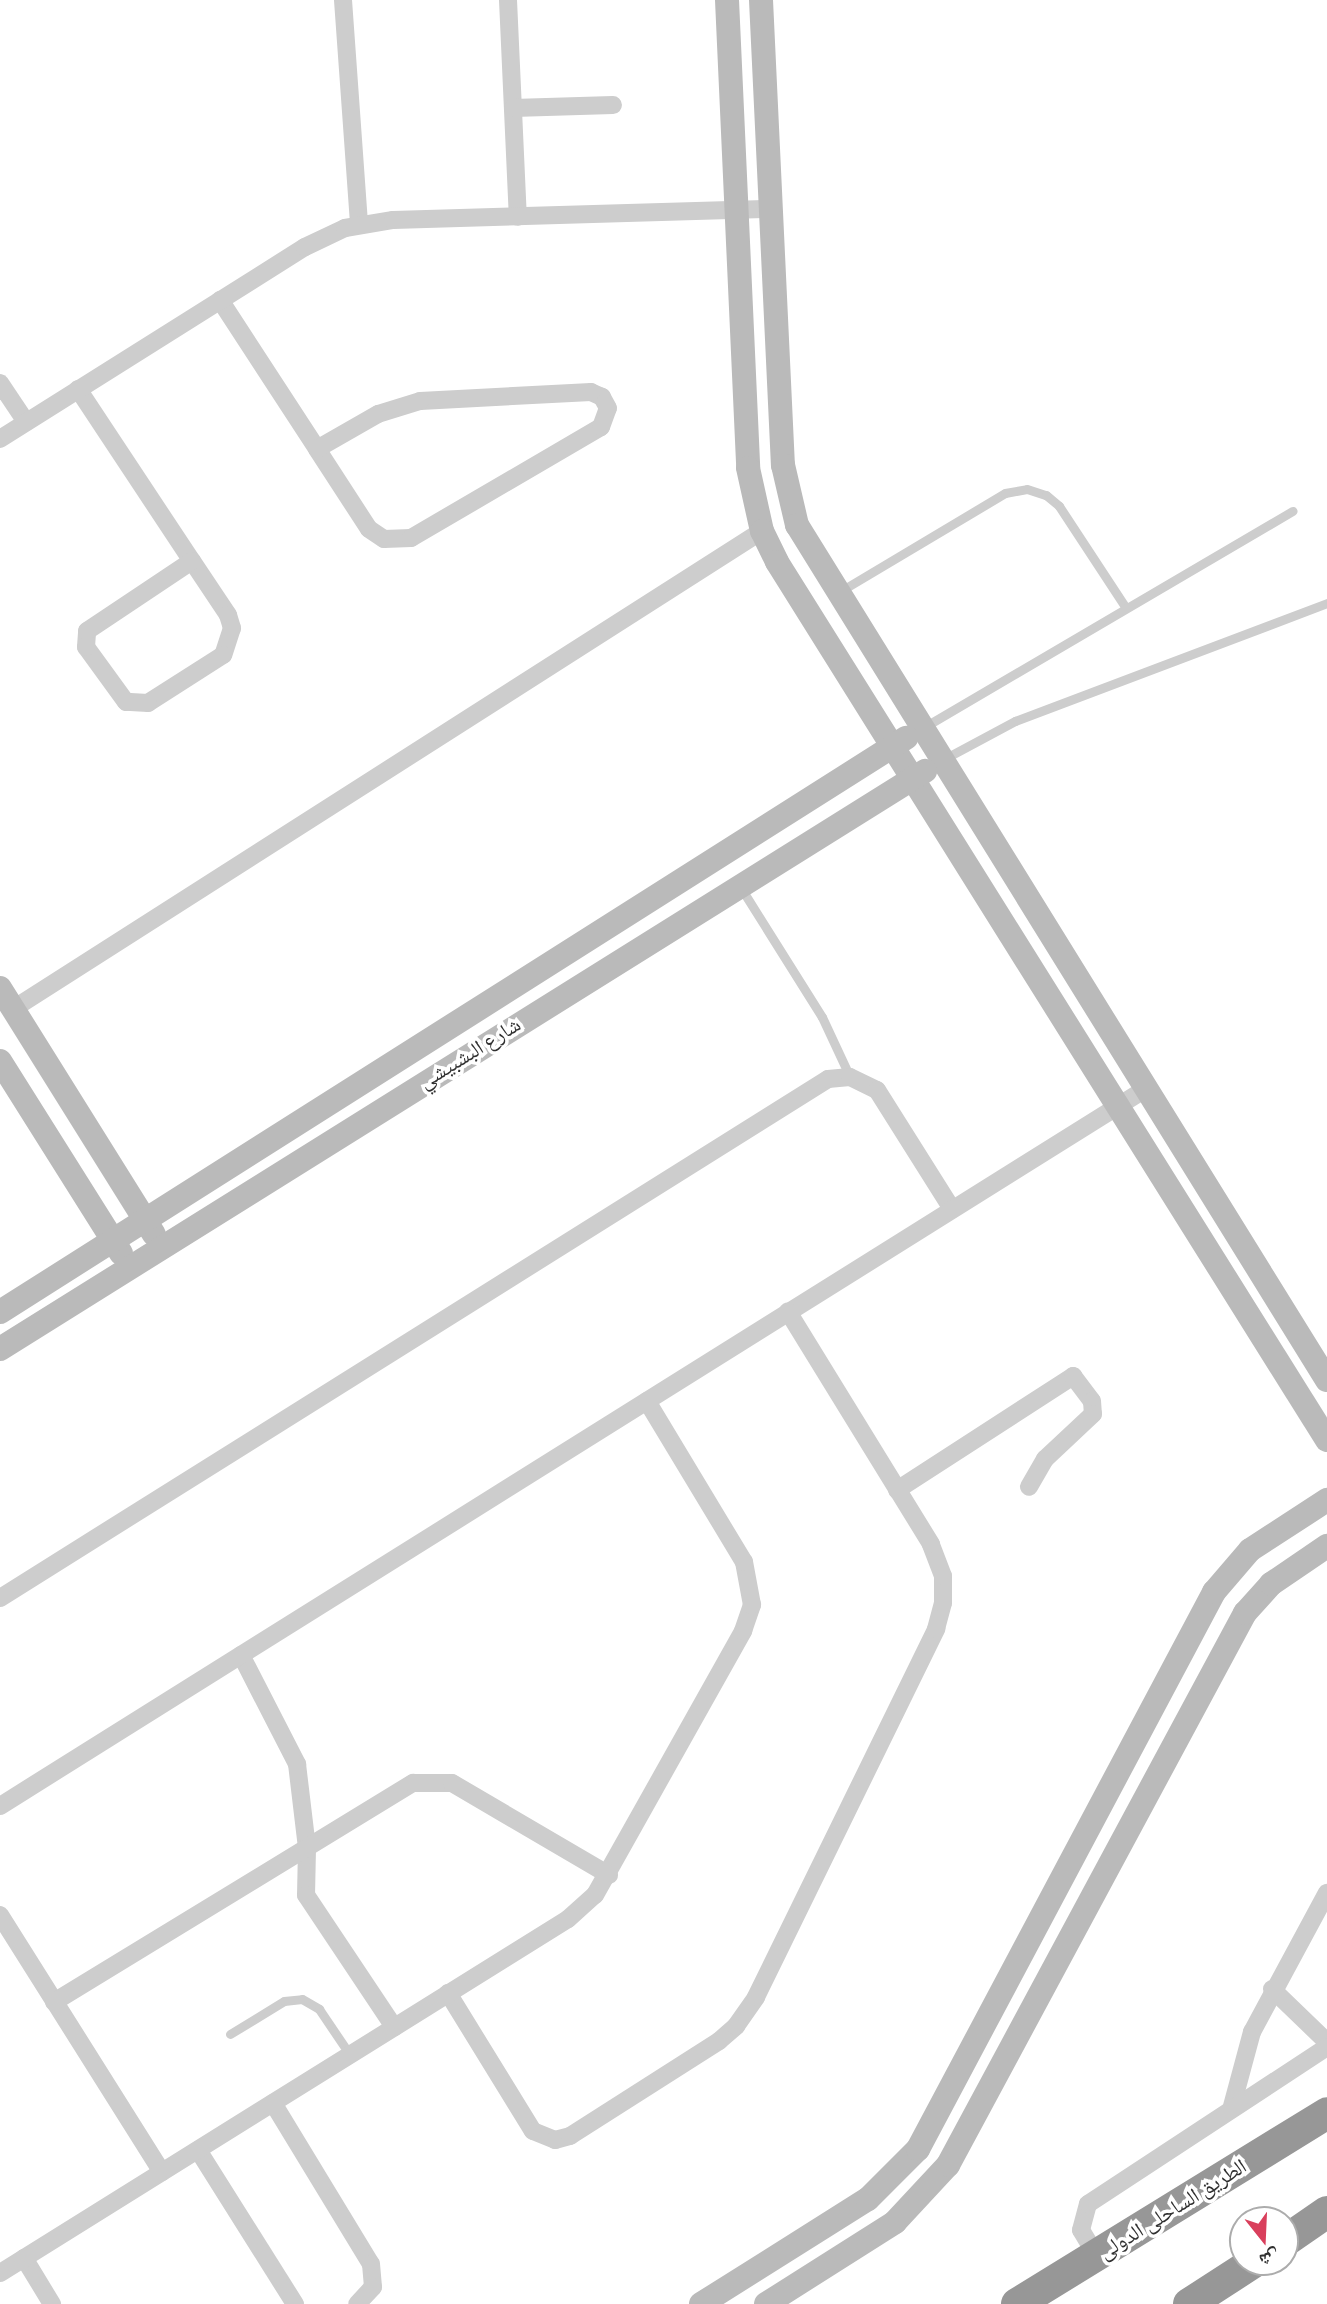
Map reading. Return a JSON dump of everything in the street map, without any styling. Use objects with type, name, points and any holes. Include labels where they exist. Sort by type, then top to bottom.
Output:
[{"type":"highway","name":"الطريق الساحلى الدولى","points":[[1017,2304],[1327,2113]]},
{"type":"highway","points":[[1299,2231],[1327,2212]]},
{"type":"highway","points":[[1189,2304],[1232,2276]]},
{"type":"street","points":[[343,0],[359,224]]},
{"type":"street","points":[[508,0],[518,217]]},
{"type":"street","points":[[727,0],[748,468],[762,531],[893,747],[1327,1440]]},
{"type":"street","points":[[761,0],[786,487],[797,525],[1327,1380]]},
{"type":"street","points":[[513,108],[613,105]]},
{"type":"street","points":[[0,439],[318,240],[359,224],[771,209]]},
{"type":"street","points":[[220,300],[369,529],[384,539],[402,540],[601,427],[608,408],[602,397],[591,392],[420,401],[377,414],[317,449]]},
{"type":"street","points":[[0,383],[26,422]]},
{"type":"street","points":[[78,390],[228,614],[232,628],[227,649],[148,703],[127,702],[89,652],[87,631],[192,561]]},
{"type":"street","points":[[162,1246],[7,999],[762,531]]},
{"type":"street","name":"شارع البشبيشي","points":[[0,1312],[922,728]]},
{"type":"street","name":"شارع البشبيشي","points":[[0,1349],[942,761]]},
{"type":"street","points":[[722,855],[740,885]]},
{"type":"street","points":[[0,1061],[130,1267]]},
{"type":"street","points":[[0,1598],[828,1079],[850,1077],[877,1090],[952,1209]]},
{"type":"street","points":[[0,1806],[1147,1088]]},
{"type":"street","points":[[448,1993],[533,2131],[555,2140],[570,2136],[736,2026],[756,1997],[941,1616],[940,1565],[789,1312]]},
{"type":"street","points":[[897,1490],[1073,1376],[1092,1401],[1093,1414],[1045,1458],[1029,1487]]},
{"type":"street","points":[[0,2273],[578,1912],[609,1875],[743,1631],[752,1605],[744,1562],[647,1401]]},
{"type":"street","points":[[702,2304],[868,2199],[918,2149],[1213,1591],[1250,1550],[1327,1500]]},
{"type":"street","points":[[766,2304],[895,2222],[948,2165],[1245,1613],[1271,1584],[1327,1546]]},
{"type":"street","points":[[241,1655],[297,1763],[307,1848],[306,1895],[394,2027]]},
{"type":"street","points":[[54,2002],[413,1783],[443,1781],[609,1875]]},
{"type":"street","points":[[1232,2106],[1252,2032],[1272,1989],[1327,1894]]},
{"type":"street","points":[[0,1915],[162,2172]]},
{"type":"street","points":[[1096,2255],[1081,2230],[1088,2204],[1327,2045],[1272,1989]]},
{"type":"street","points":[[274,2103],[371,2264],[373,2287],[357,2304]]},
{"type":"street","points":[[198,2150],[295,2304]]},
{"type":"street","points":[[24,2258],[52,2304]]},
{"type":"lane","points":[[838,593],[1005,494],[1027,489],[1046,495],[1059,506],[1126,608]]},
{"type":"lane","points":[[922,728],[1293,511]]},
{"type":"lane","points":[[942,761],[1015,721],[1327,603]]},
{"type":"lane","points":[[740,885],[822,1017],[850,1077]]},
{"type":"lane","points":[[230,2034],[284,2001],[302,1999],[319,2009],[350,2055]]}]
